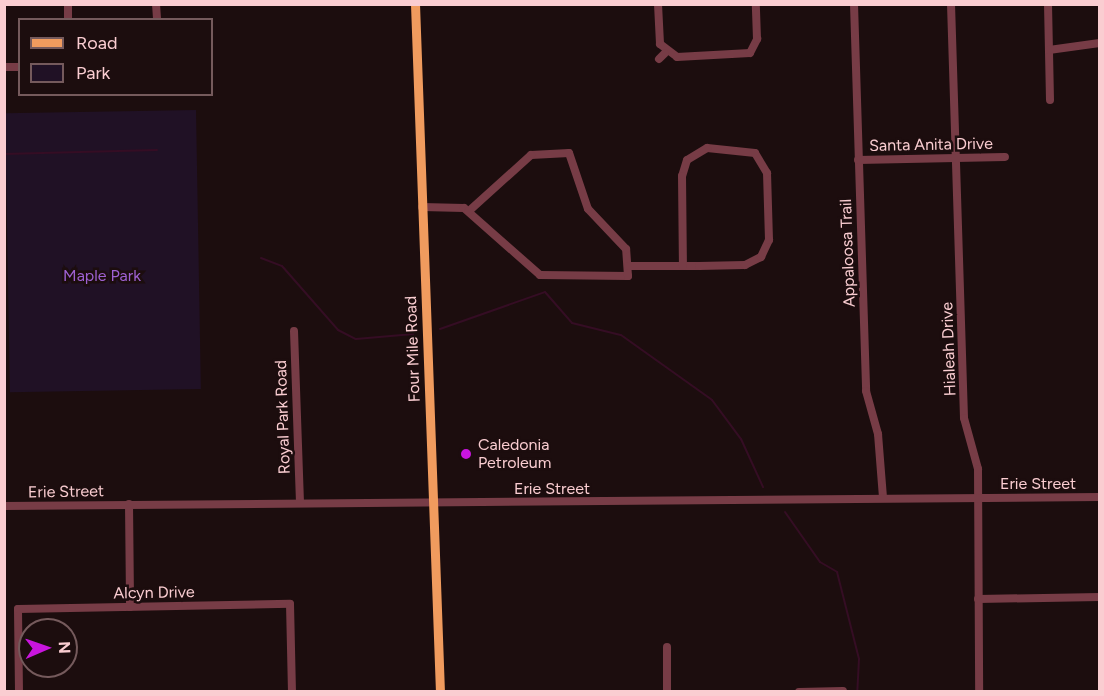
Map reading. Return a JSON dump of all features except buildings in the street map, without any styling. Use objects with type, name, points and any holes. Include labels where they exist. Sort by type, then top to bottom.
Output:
[{"type":"main road","name":"Four Mile Road","points":[[415,4],[440,692]]},
{"type":"street","points":[[658,4],[665,52],[659,59]]},
{"type":"street","points":[[665,52],[677,57],[755,54],[756,4]]},
{"type":"street","name":"Appaloosa Trail","points":[[854,4],[866,391],[878,434],[883,498]]},
{"type":"street","name":"Hialeah Drive","points":[[951,4],[964,418],[976,455],[978,498],[980,692]]},
{"type":"street","points":[[1048,4],[1050,100]]},
{"type":"street","points":[[1049,50],[1100,43]]},
{"type":"street","points":[[628,267],[745,265],[765,252],[767,173],[755,153],[707,148],[687,160],[682,176],[683,266]]},
{"type":"street","points":[[423,207],[469,211],[540,275],[628,276],[626,249],[588,209],[572,156],[552,152],[531,155],[469,211]]},
{"type":"street","name":"Santa Anita Drive","points":[[858,160],[1005,158]]},
{"type":"street","name":"Royal Park Road","points":[[294,331],[300,502]]},
{"type":"street","name":"Erie Street","points":[[4,506],[1100,497]]},
{"type":"street","points":[[129,504],[130,607]]},
{"type":"street","points":[[978,599],[1100,597]]},
{"type":"street","name":"Alcyn Drive","points":[[20,692],[18,609],[290,604],[292,692]]},
{"type":"street","points":[[667,647],[667,692]]},
{"type":"street","points":[[799,692],[843,691]]},
{"type":"green space","name":"Maple Park","points":[[196,110],[201,389],[10,392],[5,113]]},
{"type":"waterway","points":[[4,154],[157,150]]},
{"type":"waterway","points":[[261,258],[282,266],[338,330],[356,339],[414,334]]},
{"type":"waterway","points":[[440,329],[545,292],[572,323],[621,335],[712,400],[741,439],[763,487]]},
{"type":"waterway","points":[[785,512],[820,562],[837,572],[859,659],[857,692]]},
{"type":"place","name":"Caledonia Petroleum","points":[[466,454]]}]
